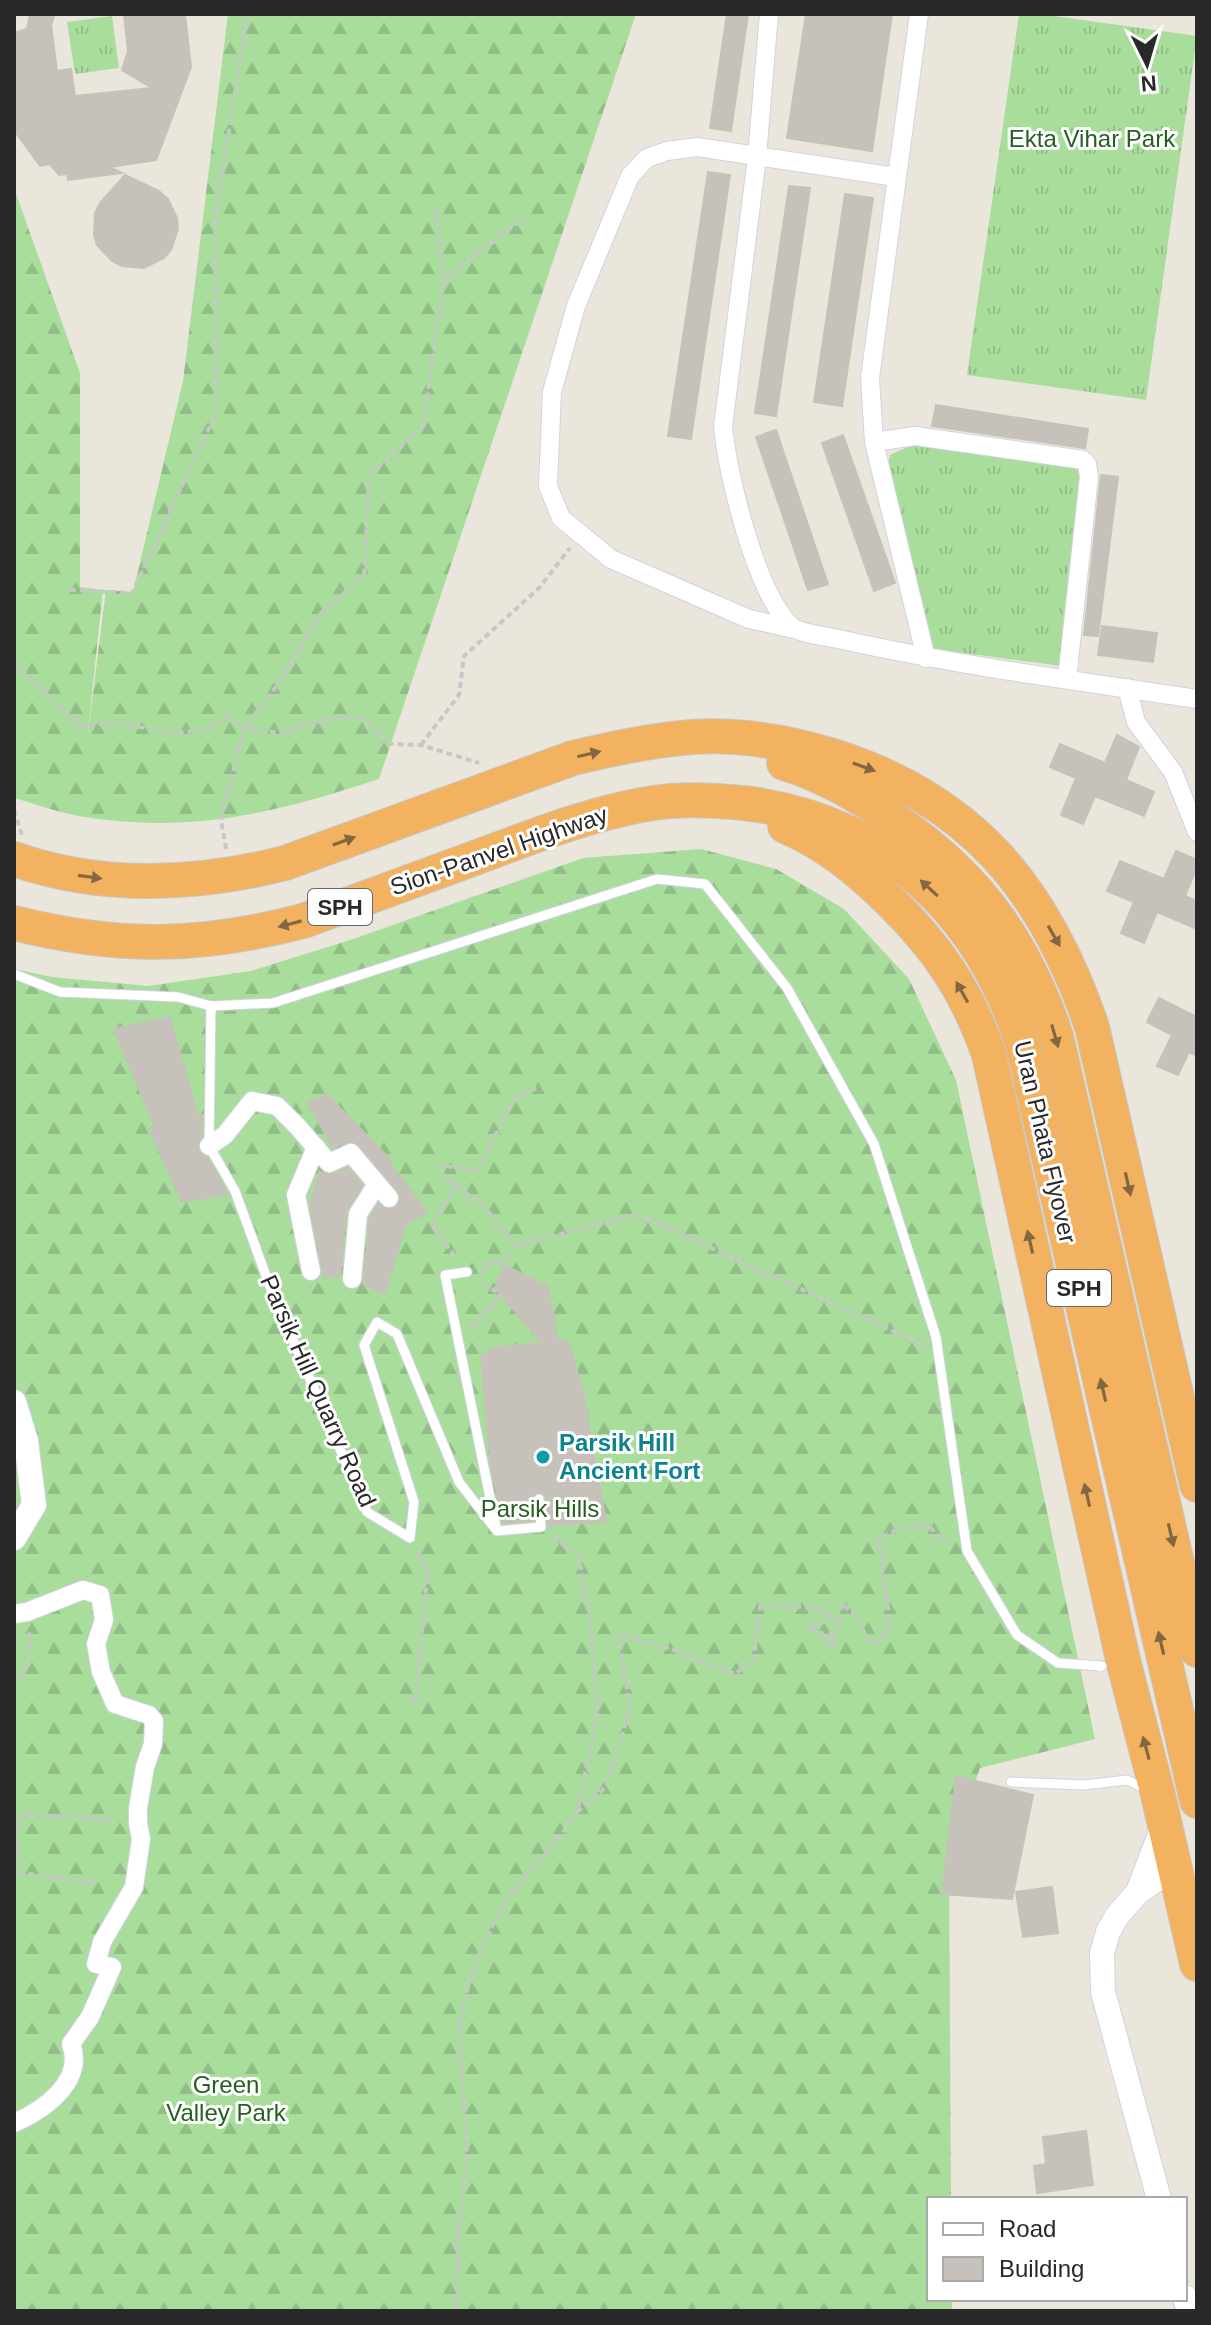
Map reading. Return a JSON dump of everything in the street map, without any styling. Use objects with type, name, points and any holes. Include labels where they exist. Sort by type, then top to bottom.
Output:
[{"type":"highway","points":[[651,744],[692,737],[772,741],[811,749],[891,776],[959,820],[1017,879],[1062,949],[1092,1027],[1197,1485]]},
{"type":"highway","name":"SPH","points":[[14,859],[74,875],[116,881],[173,882],[243,874],[285,863],[573,758],[651,744]]},
{"type":"highway","name":"Uran Phata Flyover","points":[[651,744],[704,745],[766,758],[828,780],[962,923],[999,981],[1013,1013],[1035,1095],[1197,1801]]},
{"type":"highway","name":"Uran Phata Flyover","points":[[655,802],[690,799],[759,805],[825,821],[864,820],[935,848],[971,883],[1010,933],[1044,1001],[1056,1036],[1197,1650]]},
{"type":"highway","points":[[655,802],[691,804],[756,816],[788,827],[840,856],[912,922],[933,946],[966,998],[989,1055],[1120,1644],[1197,1964]]},
{"type":"highway","name":"Sion-Panvel Highway","points":[[14,923],[62,935],[123,942],[208,940],[256,933],[303,921],[590,816],[655,802]]},
{"type":"street","points":[[769,14],[757,157],[723,427],[726,461],[762,581],[778,610],[794,629]]},
{"type":"street","points":[[919,14],[870,378],[874,442],[926,658]]},
{"type":"street","points":[[896,177],[697,147],[667,151],[647,158],[630,176],[576,306],[552,392],[548,486],[561,518],[611,559],[749,619],[926,658],[1197,699]]},
{"type":"street","points":[[874,442],[915,436],[1083,460],[1087,464],[1089,477],[1067,679]]},
{"type":"street","points":[[1127,688],[1136,722],[1173,772],[1197,832]]},
{"type":"street","points":[[209,1146],[225,1135],[252,1101],[277,1106],[329,1163],[351,1153],[383,1191],[358,1214],[352,1279]]},
{"type":"street","points":[[311,1271],[296,1195],[316,1147]]},
{"type":"street","points":[[14,1402],[26,1441],[34,1505],[14,1538]]},
{"type":"street","points":[[14,2123],[36,2114],[56,2096],[71,2076],[76,2055],[71,2044],[95,2006],[112,1967],[96,1964],[102,1942],[134,1887],[141,1839],[138,1818],[145,1767],[153,1744],[154,1721],[149,1715],[115,1704],[101,1672],[96,1644],[104,1620],[100,1595],[83,1590],[21,1613]]},
{"type":"street","points":[[1138,1892],[1161,1810]]},
{"type":"street","points":[[1158,2197],[1103,1992],[1102,1953],[1117,1916],[1138,1892],[1175,1867]]},
{"type":"lane","points":[[14,974],[60,992],[178,997],[211,1006],[273,1003],[657,879],[705,884],[787,988],[874,1144],[936,1337],[967,1551],[1017,1635],[1058,1663],[1100,1667]]},
{"type":"lane","points":[[209,1146],[211,1006]]},
{"type":"lane","name":"Parsik Hill Quarry Road","points":[[209,1146],[235,1191],[269,1284],[367,1512],[410,1538],[414,1502],[364,1345],[377,1322],[397,1334],[459,1482],[497,1531]]},
{"type":"lane","points":[[467,1272],[445,1275],[497,1531],[541,1527],[539,1499]]},
{"type":"lane","points":[[1011,1782],[1084,1785],[1127,1780],[1161,1810]]},
{"type":"path","points":[[70,590],[132,593],[216,413],[215,221],[247,14]]},
{"type":"path","points":[[221,820],[244,728],[279,683],[321,613],[364,576],[369,476],[423,426],[444,280],[436,210]]},
{"type":"path","points":[[444,280],[524,218]]},
{"type":"path","points":[[421,745],[459,695],[464,656],[539,588],[581,534]]},
{"type":"path","points":[[14,663],[80,726],[117,723],[173,733],[205,730],[225,717],[244,728],[281,733],[328,719],[361,718],[391,744],[421,745],[520,776]]},
{"type":"path","points":[[515,1246],[485,1207],[443,1176],[441,1165],[477,1171],[513,1101],[536,1088]]},
{"type":"path","points":[[457,1186],[431,1224],[467,1272]]},
{"type":"path","points":[[457,1337],[474,1326],[501,1295],[476,1278],[492,1260],[504,1265],[515,1246],[637,1214],[938,1351]]},
{"type":"path","points":[[456,2311],[459,2227],[467,2154],[459,2024],[472,1971],[505,1899],[557,1841],[577,1812],[606,1787],[630,1709],[619,1635],[660,1645],[735,1674],[754,1659],[760,1606],[813,1607],[834,1617],[808,1629],[822,1633],[825,1640],[831,1632],[831,1649],[840,1624],[842,1603],[857,1619],[871,1645],[887,1629],[890,1611],[883,1577],[883,1553],[875,1544],[882,1537],[903,1527],[929,1526],[940,1538],[967,1551]]},
{"type":"path","points":[[541,1527],[579,1557],[591,1629],[598,1712],[577,1812]]},
{"type":"path","points":[[410,1538],[428,1570],[415,1703]]},
{"type":"path","points":[[14,1684],[27,1668],[31,1653],[21,1613]]},
{"type":"path","points":[[94,1883],[21,1873],[15,1832],[23,1814],[110,1821],[138,1818]]},
{"type":"green space","points":[[228,14],[636,14],[379,779],[268,811],[195,822],[119,821],[79,816],[14,798],[14,188],[80,373],[80,587],[103,590],[87,741],[106,590],[133,592],[183,381]]},
{"type":"green space","name":"Ekta Vihar Park","points":[[1019,14],[1040,14],[1197,36],[1146,400],[967,375]]},
{"type":"green space","points":[[112,16],[119,68],[75,74],[67,22]]},
{"type":"green space","points":[[914,444],[1082,467],[1062,666],[933,649],[888,465],[890,455]]},
{"type":"green space","name":"Parsik Hills","points":[[701,849],[776,869],[844,909],[909,979],[956,1080],[1095,1739],[980,1768],[949,1857],[951,2197],[927,2197],[927,2301],[952,2301],[952,2311],[14,2311],[14,969],[52,977],[148,986],[251,971],[350,940],[583,858]]},
{"type":"building","points":[[30,14],[55,14],[51,25],[57,71],[71,69],[75,96],[152,88],[122,70],[128,51],[124,14],[185,14],[191,67],[156,160],[109,167],[122,173],[68,180],[67,174],[59,175],[50,164],[40,166],[14,130],[14,33],[27,29]]},
{"type":"building","points":[[727,14],[748,14],[731,131],[710,128]]},
{"type":"building","points":[[806,14],[892,14],[872,151],[787,138]]},
{"type":"building","points":[[708,172],[730,175],[691,439],[668,436]]},
{"type":"building","points":[[125,175],[159,191],[168,199],[177,218],[178,229],[171,250],[164,258],[144,268],[122,266],[112,261],[97,245],[94,235],[95,213],[100,203]]},
{"type":"building","points":[[789,186],[810,188],[776,416],[755,413]]},
{"type":"building","points":[[845,194],[873,198],[842,406],[814,402]]},
{"type":"building","points":[[936,405],[1088,429],[1085,448],[932,426]]},
{"type":"building","points":[[776,430],[828,584],[808,590],[756,437]]},
{"type":"building","points":[[843,435],[895,583],[874,591],[822,443]]},
{"type":"building","points":[[1101,475],[1118,477],[1098,636],[1084,635]]},
{"type":"building","points":[[1102,626],[1157,633],[1153,662],[1098,655]]},
{"type":"building","points":[[1117,735],[1139,747],[1126,780],[1154,792],[1144,816],[1095,796],[1083,824],[1061,815],[1076,778],[1050,767],[1060,744],[1105,763]]},
{"type":"building","points":[[1176,851],[1197,860],[1185,896],[1197,901],[1197,929],[1157,912],[1144,943],[1121,933],[1134,902],[1107,891],[1120,861],[1164,879]]},
{"type":"building","points":[[1159,998],[1197,1017],[1197,1056],[1189,1052],[1178,1075],[1157,1066],[1172,1035],[1147,1022]]},
{"type":"building","points":[[170,1017],[198,1117],[202,1116],[202,1137],[197,1148],[207,1158],[228,1194],[182,1202],[149,1129],[155,1127],[114,1029]]},
{"type":"building","points":[[327,1095],[392,1161],[389,1162],[427,1212],[405,1225],[385,1294],[363,1284],[370,1218],[378,1204],[386,1209],[396,1208],[401,1195],[359,1145],[347,1142],[333,1148],[307,1102]]},
{"type":"building","points":[[348,1168],[362,1185],[346,1212],[340,1276],[324,1278],[310,1205],[319,1172],[333,1174]]},
{"type":"building","name":"Parsik Hill Ancient Fort","points":[[504,1265],[548,1287],[558,1342],[568,1341],[583,1392],[606,1521],[548,1526],[546,1498],[539,1492],[532,1496],[533,1520],[503,1523],[491,1466],[481,1356],[496,1347],[542,1343],[495,1288]]},
{"type":"building","points":[[956,1776],[1033,1795],[1012,1899],[942,1894]]},
{"type":"building","points":[[1052,1887],[1058,1933],[1023,1937],[1016,1892]]},
{"type":"building","points":[[1086,2131],[1093,2185],[1037,2193],[1034,2166],[1046,2164],[1043,2137]]},
{"type":"place","name":"Parsik Hill Ancient Fort","points":[[543,1457]]},
{"type":"park label","name":"Green Valley Park","points":[[226,2099]]}]
